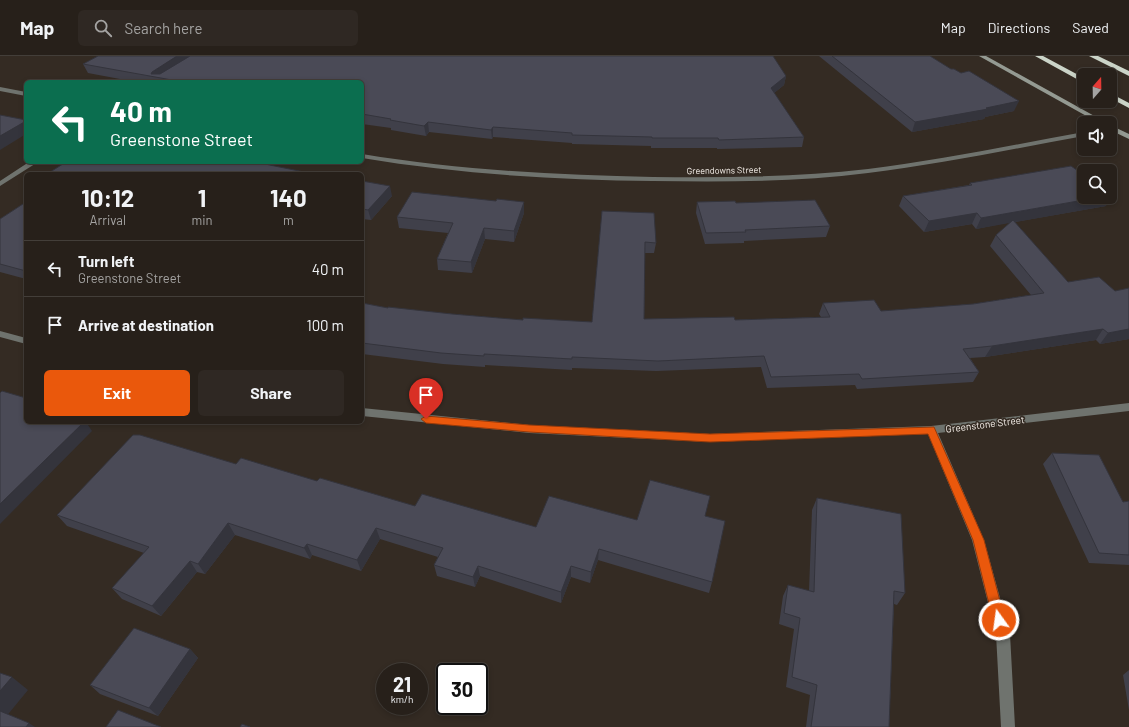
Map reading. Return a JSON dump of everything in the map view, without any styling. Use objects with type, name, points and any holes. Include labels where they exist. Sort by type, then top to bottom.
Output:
[{"type":"highway","points":[[1039,56],[1077,77]]},
{"type":"highway","points":[[1092,56],[1129,74]]},
{"type":"highway","points":[[1117,99],[1129,106]]},
{"type":"main road","points":[[982,56],[1091,116]]},
{"type":"main road","points":[[1117,131],[1129,137]]},
{"type":"street","points":[[0,89],[24,94]]},
{"type":"street","name":"Greendowns Street","points":[[364,156],[468,170],[563,176],[672,179],[773,178],[867,171],[1077,135]]},
{"type":"street","points":[[0,184],[31,164]]},
{"type":"street","points":[[0,334],[24,340]]},
{"type":"street","name":"Greenstone Street","points":[[364,412],[529,429],[710,438],[931,430],[1129,407]]},
{"type":"street","points":[[931,430],[978,540],[1003,634],[1008,727]]},
{"type":"building","points":[[98,56],[177,56],[151,74],[160,74],[190,56],[773,56],[786,76],[771,88],[804,137],[719,140],[718,138],[652,138],[572,135],[572,133],[493,127],[491,130],[428,122],[424,126],[364,114],[364,80],[172,80],[83,64]]},
{"type":"building","points":[[832,56],[930,56],[951,69],[961,73],[969,71],[1019,101],[986,108],[988,109],[915,122]]},
{"type":"building","points":[[0,115],[24,120],[24,122],[0,136]]},
{"type":"building","points":[[63,164],[265,164],[304,172],[50,172]]},
{"type":"building","points":[[1071,166],[1077,170],[1077,201],[981,218],[977,213],[929,221],[903,196],[972,185],[970,183]]},
{"type":"building","points":[[364,181],[390,186],[368,210],[364,209]]},
{"type":"building","points":[[412,192],[496,201],[497,199],[524,202],[514,231],[484,228],[471,262],[437,259],[453,223],[397,217]]},
{"type":"building","points":[[815,200],[830,226],[745,230],[746,232],[706,233],[697,202],[735,201],[736,203]]},
{"type":"building","points":[[24,203],[24,270],[0,264],[0,219]]},
{"type":"building","points":[[602,211],[654,213],[656,243],[645,242],[644,319],[734,317],[735,320],[830,317],[823,303],[874,300],[881,311],[973,304],[1044,293],[996,235],[1013,220],[1068,282],[1099,277],[1115,291],[1129,288],[1129,329],[1108,333],[1103,329],[963,349],[979,372],[862,379],[859,374],[771,377],[764,356],[658,361],[572,357],[572,359],[441,353],[364,343],[364,303],[388,308],[523,320],[523,318],[592,322]]},
{"type":"building","points":[[2,391],[24,397],[24,424],[82,424],[0,504],[0,393]]},
{"type":"building","points":[[133,435],[140,435],[236,464],[241,458],[317,481],[320,478],[415,506],[422,494],[536,527],[549,496],[637,520],[650,480],[710,496],[705,516],[725,521],[712,582],[599,549],[591,572],[571,566],[561,592],[478,566],[473,577],[434,565],[443,548],[376,528],[357,560],[307,544],[304,548],[228,523],[198,564],[190,561],[152,606],[112,588],[149,547],[57,515]]},
{"type":"building","points":[[1052,453],[1099,455],[1123,502],[1129,501],[1129,555],[1099,553]]},
{"type":"building","points":[[817,498],[901,514],[905,593],[894,591],[889,727],[811,727],[817,685],[792,677],[800,618],[784,613],[788,585],[814,592]]},
{"type":"building","points":[[134,628],[190,649],[149,708],[90,685]]},
{"type":"building","points":[[0,673],[12,677],[0,691]]},
{"type":"building","points":[[118,710],[161,727],[106,727]]},
{"type":"building","points":[[0,711],[29,723],[26,727],[0,727]]},
{"type":"building","points":[[242,724],[250,727],[240,727]]},
{"type":"route","points":[[426,419],[529,429],[710,438],[931,430],[978,540],[999,620]]}]
